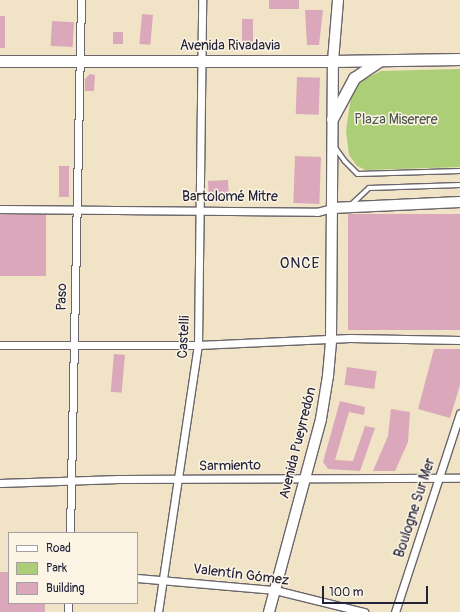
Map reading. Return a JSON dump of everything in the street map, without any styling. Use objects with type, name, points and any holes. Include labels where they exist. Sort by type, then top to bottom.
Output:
[{"type":"main road","name":"Avenida Pueyrredón","points":[[269,612],[322,414],[331,339],[332,119],[338,0]]},
{"type":"main road","name":"Avenida Rivadavia","points":[[0,61],[334,61],[460,58]]},
{"type":"main road","points":[[332,119],[354,78],[382,60]]},
{"type":"main road","name":"Bartolomé Mitre","points":[[332,208],[352,205],[460,202]]},
{"type":"street","name":"Paso","points":[[70,532],[81,0]]},
{"type":"street","name":"Castelli","points":[[158,612],[180,480],[198,345],[202,0]]},
{"type":"street","name":"Bartolomé Mitre","points":[[0,209],[317,212],[332,208]]},
{"type":"street","points":[[0,345],[198,345],[331,339],[460,340]]},
{"type":"street","name":"Boulogne Sur Mer","points":[[395,612],[460,413]]},
{"type":"street","name":"Sarmiento","points":[[0,483],[71,480],[460,478]]},
{"type":"street","name":"Valentín Gómez","points":[[138,578],[275,590],[364,612]]},
{"type":"lane","points":[[332,140],[345,161],[358,174],[460,171]]},
{"type":"lane","points":[[352,205],[369,188],[460,185]]},
{"type":"green space","name":"Plaza Miserere","points":[[460,69],[460,167],[366,170],[357,166],[349,155],[346,131],[351,97],[361,81],[381,71]]},
{"type":"building","points":[[269,0],[299,0],[299,9],[269,9]]},
{"type":"building","points":[[305,10],[323,10],[319,45],[307,45]]},
{"type":"building","points":[[142,14],[153,15],[150,45],[139,44]]},
{"type":"building","points":[[0,16],[5,16],[5,48],[0,48]]},
{"type":"building","points":[[242,19],[253,19],[253,44],[242,44]]},
{"type":"building","points":[[52,21],[74,22],[73,47],[51,46]]},
{"type":"building","points":[[113,32],[123,32],[123,44],[113,44]]},
{"type":"building","points":[[90,74],[95,75],[94,91],[85,91],[85,79]]},
{"type":"building","points":[[297,77],[320,78],[319,115],[296,114]]},
{"type":"building","points":[[295,156],[321,157],[319,204],[293,203]]},
{"type":"building","points":[[59,166],[69,166],[69,197],[59,197]]},
{"type":"building","points":[[228,180],[229,201],[209,202],[208,181]]},
{"type":"building","points":[[0,214],[46,214],[46,276],[0,276]]},
{"type":"building","points":[[348,214],[460,214],[460,330],[348,330]]},
{"type":"building","points":[[434,349],[460,349],[460,385],[450,418],[418,409]]},
{"type":"building","points":[[114,354],[125,355],[122,393],[111,392]]},
{"type":"building","points":[[347,367],[377,371],[374,389],[344,385]]},
{"type":"building","points":[[340,401],[365,407],[364,415],[349,412],[335,460],[353,461],[365,426],[375,428],[360,471],[328,469],[323,462]]},
{"type":"building","points":[[391,409],[410,412],[408,442],[395,471],[373,471],[388,436]]},
{"type":"building","points":[[0,572],[8,572],[8,604],[45,604],[45,612],[0,612]]},
{"type":"district","name":"ONCE","points":[[300,264]]}]
